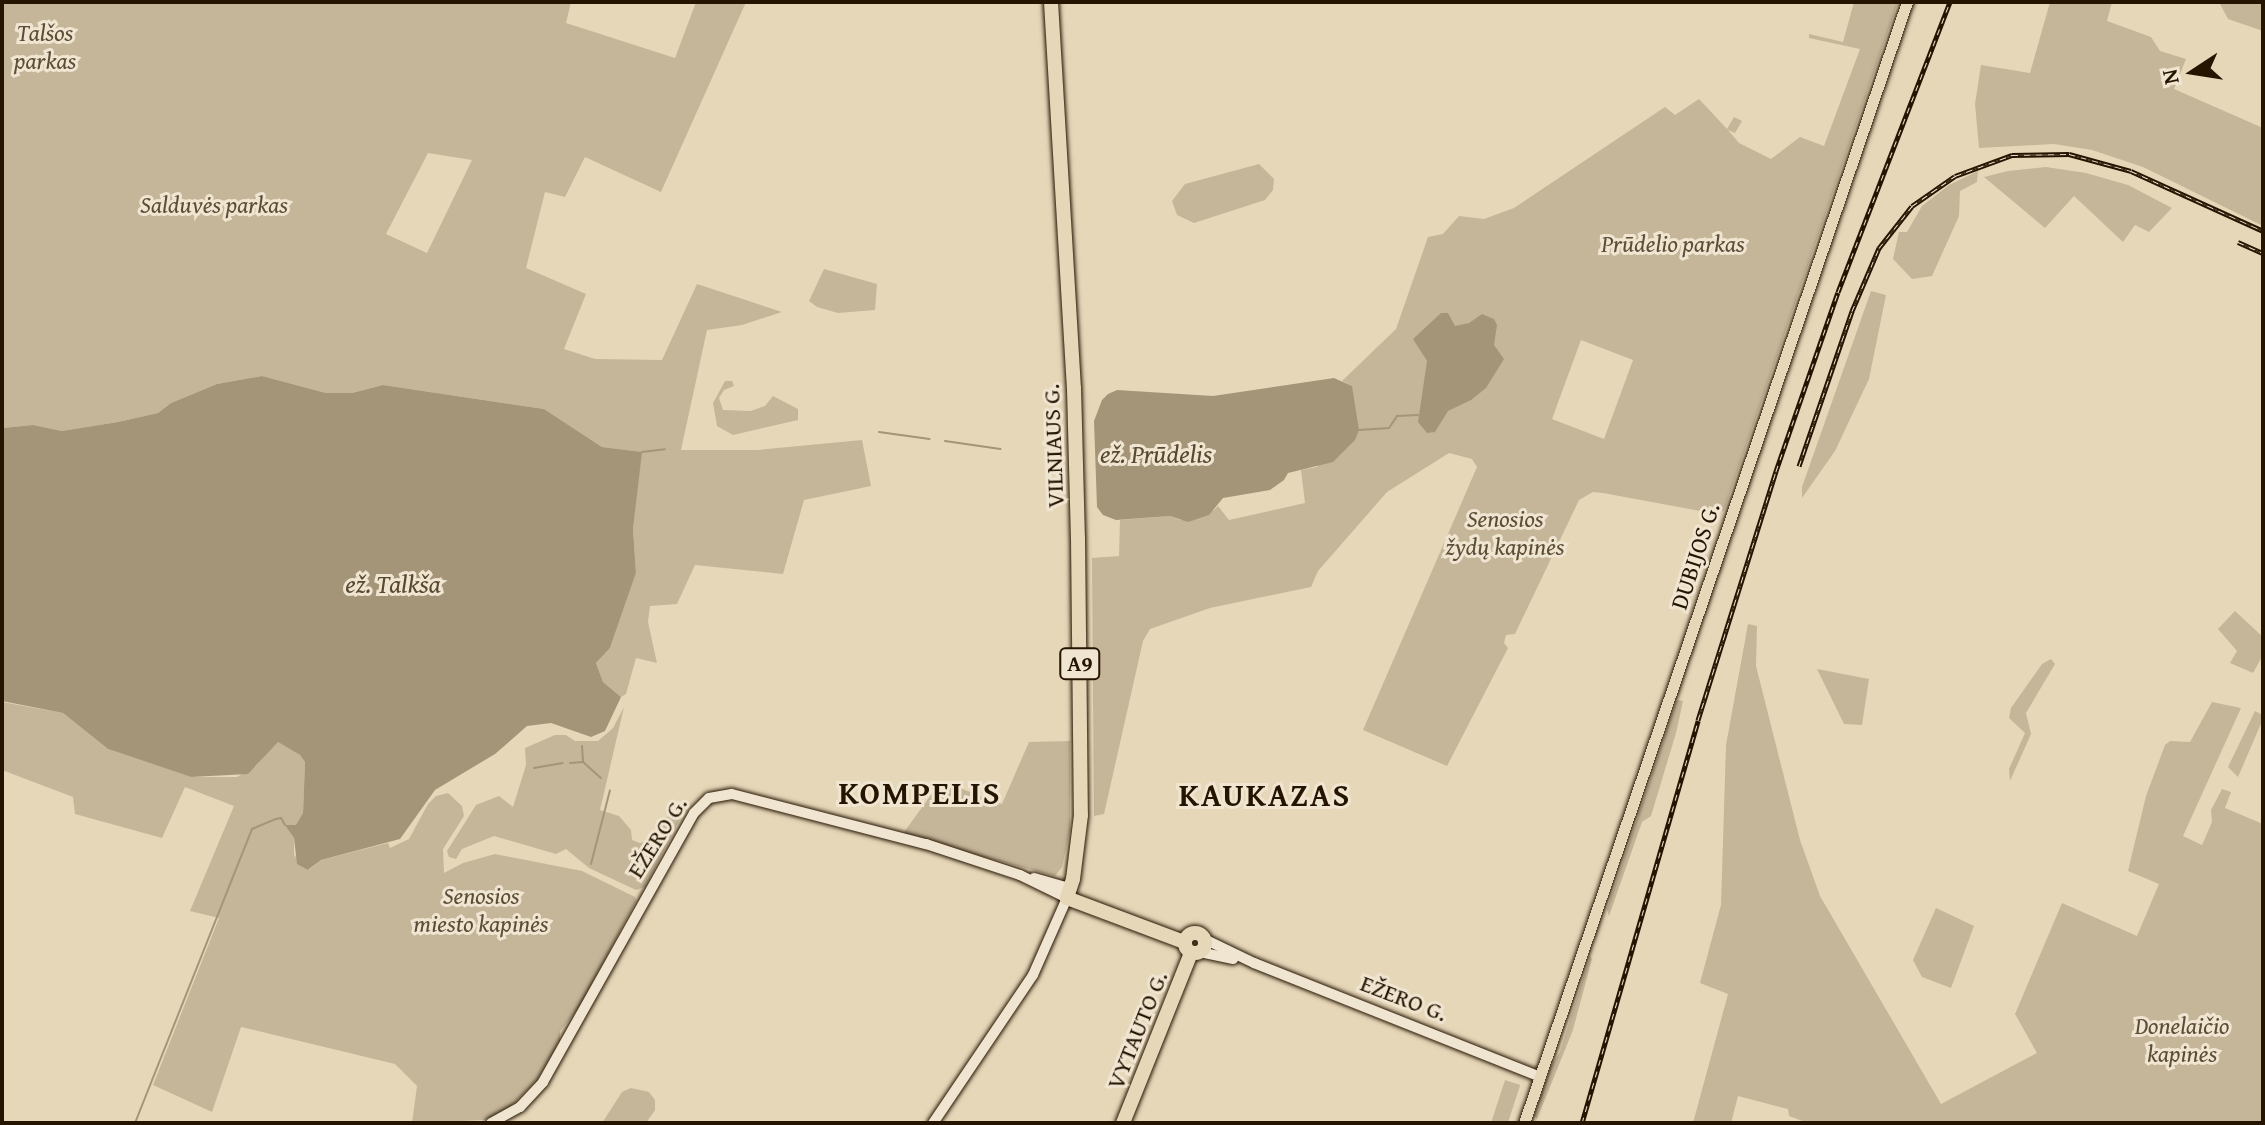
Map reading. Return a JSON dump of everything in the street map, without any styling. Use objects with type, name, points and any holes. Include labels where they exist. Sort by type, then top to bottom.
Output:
[{"type":"highway","name":"VILNIAUS G.","points":[[1051,2],[1074,388],[1078,538],[1081,815],[1068,893]]},
{"type":"highway","name":"EŽERO G.","points":[[1068,893],[1193,945]]},
{"type":"highway","name":"VYTAUTO G.","points":[[1123,1123],[1193,945]]},
{"type":"main road","name":"DUBIJOS G.","points":[[1524,1123],[1907,2]]},
{"type":"main road","name":"EŽERO G.","points":[[491,1123],[520,1107],[543,1082],[684,829],[709,798],[732,794],[765,801],[926,844],[1068,893]]},
{"type":"main road","name":"VILNIAUS G.","points":[[933,1123],[1033,975],[1068,893]]},
{"type":"main road","name":"EŽERO G.","points":[[1193,945],[1254,963],[1538,1076]]},
{"type":"green space","name":"Salduvės parkas","points":[[2,2],[571,2],[566,23],[675,58],[696,2],[746,2],[661,192],[585,157],[565,197],[545,192],[526,268],[586,294],[564,349],[595,359],[662,360],[697,284],[782,312],[742,325],[707,330],[681,450],[758,450],[862,440],[871,486],[804,500],[783,574],[695,565],[677,604],[650,606],[648,622],[657,663],[636,658],[626,694],[621,697],[603,682],[596,663],[610,648],[636,573],[633,529],[641,452],[602,447],[544,409],[383,385],[352,393],[326,393],[262,376],[217,384],[171,403],[158,413],[118,422],[62,431],[33,425],[2,428]],"holes":[[[428,153],[472,160],[427,253],[386,234]]]},
{"type":"green space","name":"Prūdelio parkas","points":[[1854,2],[1898,2],[1724,511],[1711,513],[1593,492],[1579,500],[1515,634],[1506,635],[1504,643],[1508,648],[1447,766],[1363,730],[1477,467],[1472,459],[1449,453],[1387,492],[1318,571],[1311,587],[1210,608],[1150,629],[1143,641],[1104,814],[1094,816],[1092,558],[1119,556],[1120,520],[1170,516],[1180,520],[1218,506],[1229,520],[1305,503],[1301,470],[1317,467],[1352,386],[1342,381],[1396,329],[1428,237],[1443,234],[1459,216],[1484,219],[1514,208],[1665,107],[1675,115],[1699,99],[1727,129],[1734,117],[1742,121],[1735,133],[1728,130],[1739,143],[1771,159],[1800,137],[1824,146],[1860,49],[1809,38],[1809,34],[1843,42]],"holes":[[[1581,340],[1633,360],[1604,439],[1552,419]]]},
{"type":"green space","points":[[2050,2],[2112,2],[2107,21],[2151,37],[2160,51],[2186,59],[2174,89],[2263,128],[2263,226],[2143,167],[2092,150],[2054,144],[1979,148],[1975,104],[1981,65],[2030,73]]},
{"type":"green space","points":[[2219,2],[2263,2],[2263,31],[2228,19]]},
{"type":"green space","points":[[1259,164],[1274,179],[1273,190],[1265,200],[1194,223],[1177,215],[1172,201],[1185,184]]},
{"type":"green space","points":[[2046,167],[2086,173],[2128,185],[2172,208],[2149,232],[2135,225],[2123,242],[2074,196],[2045,228],[1984,177]]},
{"type":"green space","points":[[1978,171],[1977,182],[1960,191],[1959,216],[1932,276],[1912,279],[1893,259],[1899,232],[1907,232],[1922,206],[1949,185]]},
{"type":"green space","points":[[824,269],[877,284],[875,310],[838,313],[817,307],[809,301]]},
{"type":"green space","points":[[1871,291],[1886,295],[1869,379],[1835,451],[1802,498],[1802,487]]},
{"type":"green space","points":[[725,381],[732,381],[734,386],[724,390],[719,398],[723,410],[751,411],[765,406],[773,396],[798,409],[798,420],[733,435],[717,426],[713,403]]},
{"type":"green space","points":[[2235,611],[2263,637],[2263,655],[2253,673],[2230,663],[2237,651],[2218,629]]},
{"type":"green space","name":"Donelaičio kapinės","points":[[1748,624],[1757,626],[1756,666],[1800,840],[1820,896],[1941,1104],[2037,1053],[2015,1014],[2062,903],[2137,936],[2159,884],[2128,871],[2146,796],[2165,745],[2170,741],[2190,742],[2212,702],[2241,708],[2183,836],[2202,845],[2212,822],[2211,810],[2222,789],[2231,792],[2225,808],[2263,824],[2263,1123],[1808,1123],[1789,1116],[1788,1109],[1738,1096],[1731,1123],[1693,1123],[1728,994],[1700,983],[1721,905],[1726,745]]},
{"type":"green space","points":[[2051,659],[2055,664],[2026,713],[2031,734],[2010,781],[2009,769],[2025,733],[2009,718],[2011,708],[2042,664]]},
{"type":"green space","points":[[1817,669],[1869,679],[1862,725],[1844,724]]},
{"type":"green space","points":[[1677,700],[1683,701],[1676,733],[1651,816],[1642,822],[1609,916],[1607,909]]},
{"type":"green space","name":"Senosios miesto kapinės","points":[[2,702],[63,713],[108,749],[191,777],[237,777],[256,766],[277,741],[300,755],[305,762],[303,813],[296,826],[286,825],[294,838],[294,855],[309,870],[321,860],[388,843],[390,848],[409,839],[428,804],[436,796],[448,793],[462,806],[464,816],[443,849],[444,873],[463,863],[495,854],[582,871],[635,897],[636,901],[579,1008],[560,1031],[560,1041],[537,1080],[508,1109],[485,1120],[412,1123],[417,1086],[395,1064],[241,1027],[212,1112],[153,1085],[219,918],[190,911],[234,806],[185,787],[162,838],[75,814],[73,797],[2,770]]},
{"type":"green space","points":[[624,707],[600,810],[619,816],[631,830],[632,840],[640,843],[653,840],[663,818],[683,813],[645,887],[636,890],[589,868],[566,849],[556,854],[494,836],[462,849],[456,859],[449,857],[447,851],[476,805],[499,796],[513,807],[526,765],[525,748],[555,735],[566,735],[575,741],[598,741],[613,728]]},
{"type":"green space","points":[[2255,711],[2263,715],[2263,719],[2238,777],[2228,767]]},
{"type":"green space","points":[[1070,741],[1070,830],[1062,867],[1055,876],[902,835],[941,781],[1002,804],[1029,742]]},
{"type":"green space","points":[[1936,908],[1974,926],[1951,988],[1922,977],[1913,960]]},
{"type":"green space","points":[[1590,956],[1592,959],[1573,1030],[1537,1119],[1534,1116],[1551,1066],[1560,1052]]},
{"type":"green space","points":[[1505,1080],[1520,1085],[1508,1123],[1491,1123]]},
{"type":"green space","points":[[631,1088],[649,1092],[655,1100],[655,1110],[646,1123],[602,1123],[622,1092]]},
{"type":"water","points":[[1441,313],[1448,313],[1455,326],[1469,323],[1482,314],[1494,319],[1497,325],[1494,345],[1504,359],[1486,388],[1471,400],[1448,411],[1435,432],[1427,433],[1418,422],[1427,361],[1413,339]]},
{"type":"water","name":"ež. Talkša","points":[[262,376],[326,393],[352,393],[383,385],[544,409],[602,447],[642,452],[633,529],[636,573],[610,648],[596,663],[603,682],[621,697],[605,731],[591,737],[551,723],[527,726],[495,754],[435,790],[400,839],[321,860],[308,870],[297,864],[294,838],[285,825],[296,825],[303,813],[305,762],[300,755],[278,742],[248,774],[191,777],[108,749],[63,713],[2,701],[2,428],[33,425],[62,431],[118,422],[158,413],[171,403],[217,384]]},
{"type":"water","name":"ež. Prūdelis","points":[[1334,378],[1352,386],[1359,430],[1355,440],[1333,462],[1288,473],[1270,490],[1223,498],[1209,515],[1188,522],[1170,516],[1116,520],[1103,515],[1097,507],[1094,421],[1102,400],[1108,394],[1117,390],[1213,396]]},
{"type":"waterway","points":[[1359,430],[1389,428],[1397,416],[1418,415]]},
{"type":"waterway","points":[[879,432],[930,439]]},
{"type":"waterway","points":[[945,441],[1000,449]]},
{"type":"waterway","points":[[642,452],[665,449]]},
{"type":"waterway","points":[[582,746],[583,762],[601,778]]},
{"type":"waterway","points":[[570,763],[583,762]]},
{"type":"waterway","points":[[534,768],[563,763]]},
{"type":"waterway","points":[[591,864],[610,790]]},
{"type":"waterway","points":[[135,1123],[252,829],[281,818],[285,825]]},
{"type":"railway","points":[[1582,1123],[1698,720],[1776,471],[1838,292],[1950,2]]},
{"type":"railway","points":[[1799,466],[1852,311],[1879,248],[1912,206],[1955,176],[2012,155],[2069,154],[2131,171],[2263,231]]},
{"type":"railway","points":[[2238,242],[2263,253]]},
{"type":"district","name":"KOMPELIS","points":[[920,793]]},
{"type":"district","name":"KAUKAZAS","points":[[1265,795]]},
{"type":"park label","name":"Talšos parkas","points":[[45,47]]},
{"type":"park label","name":"Senosios žydų kapinės","points":[[1505,533]]}]
